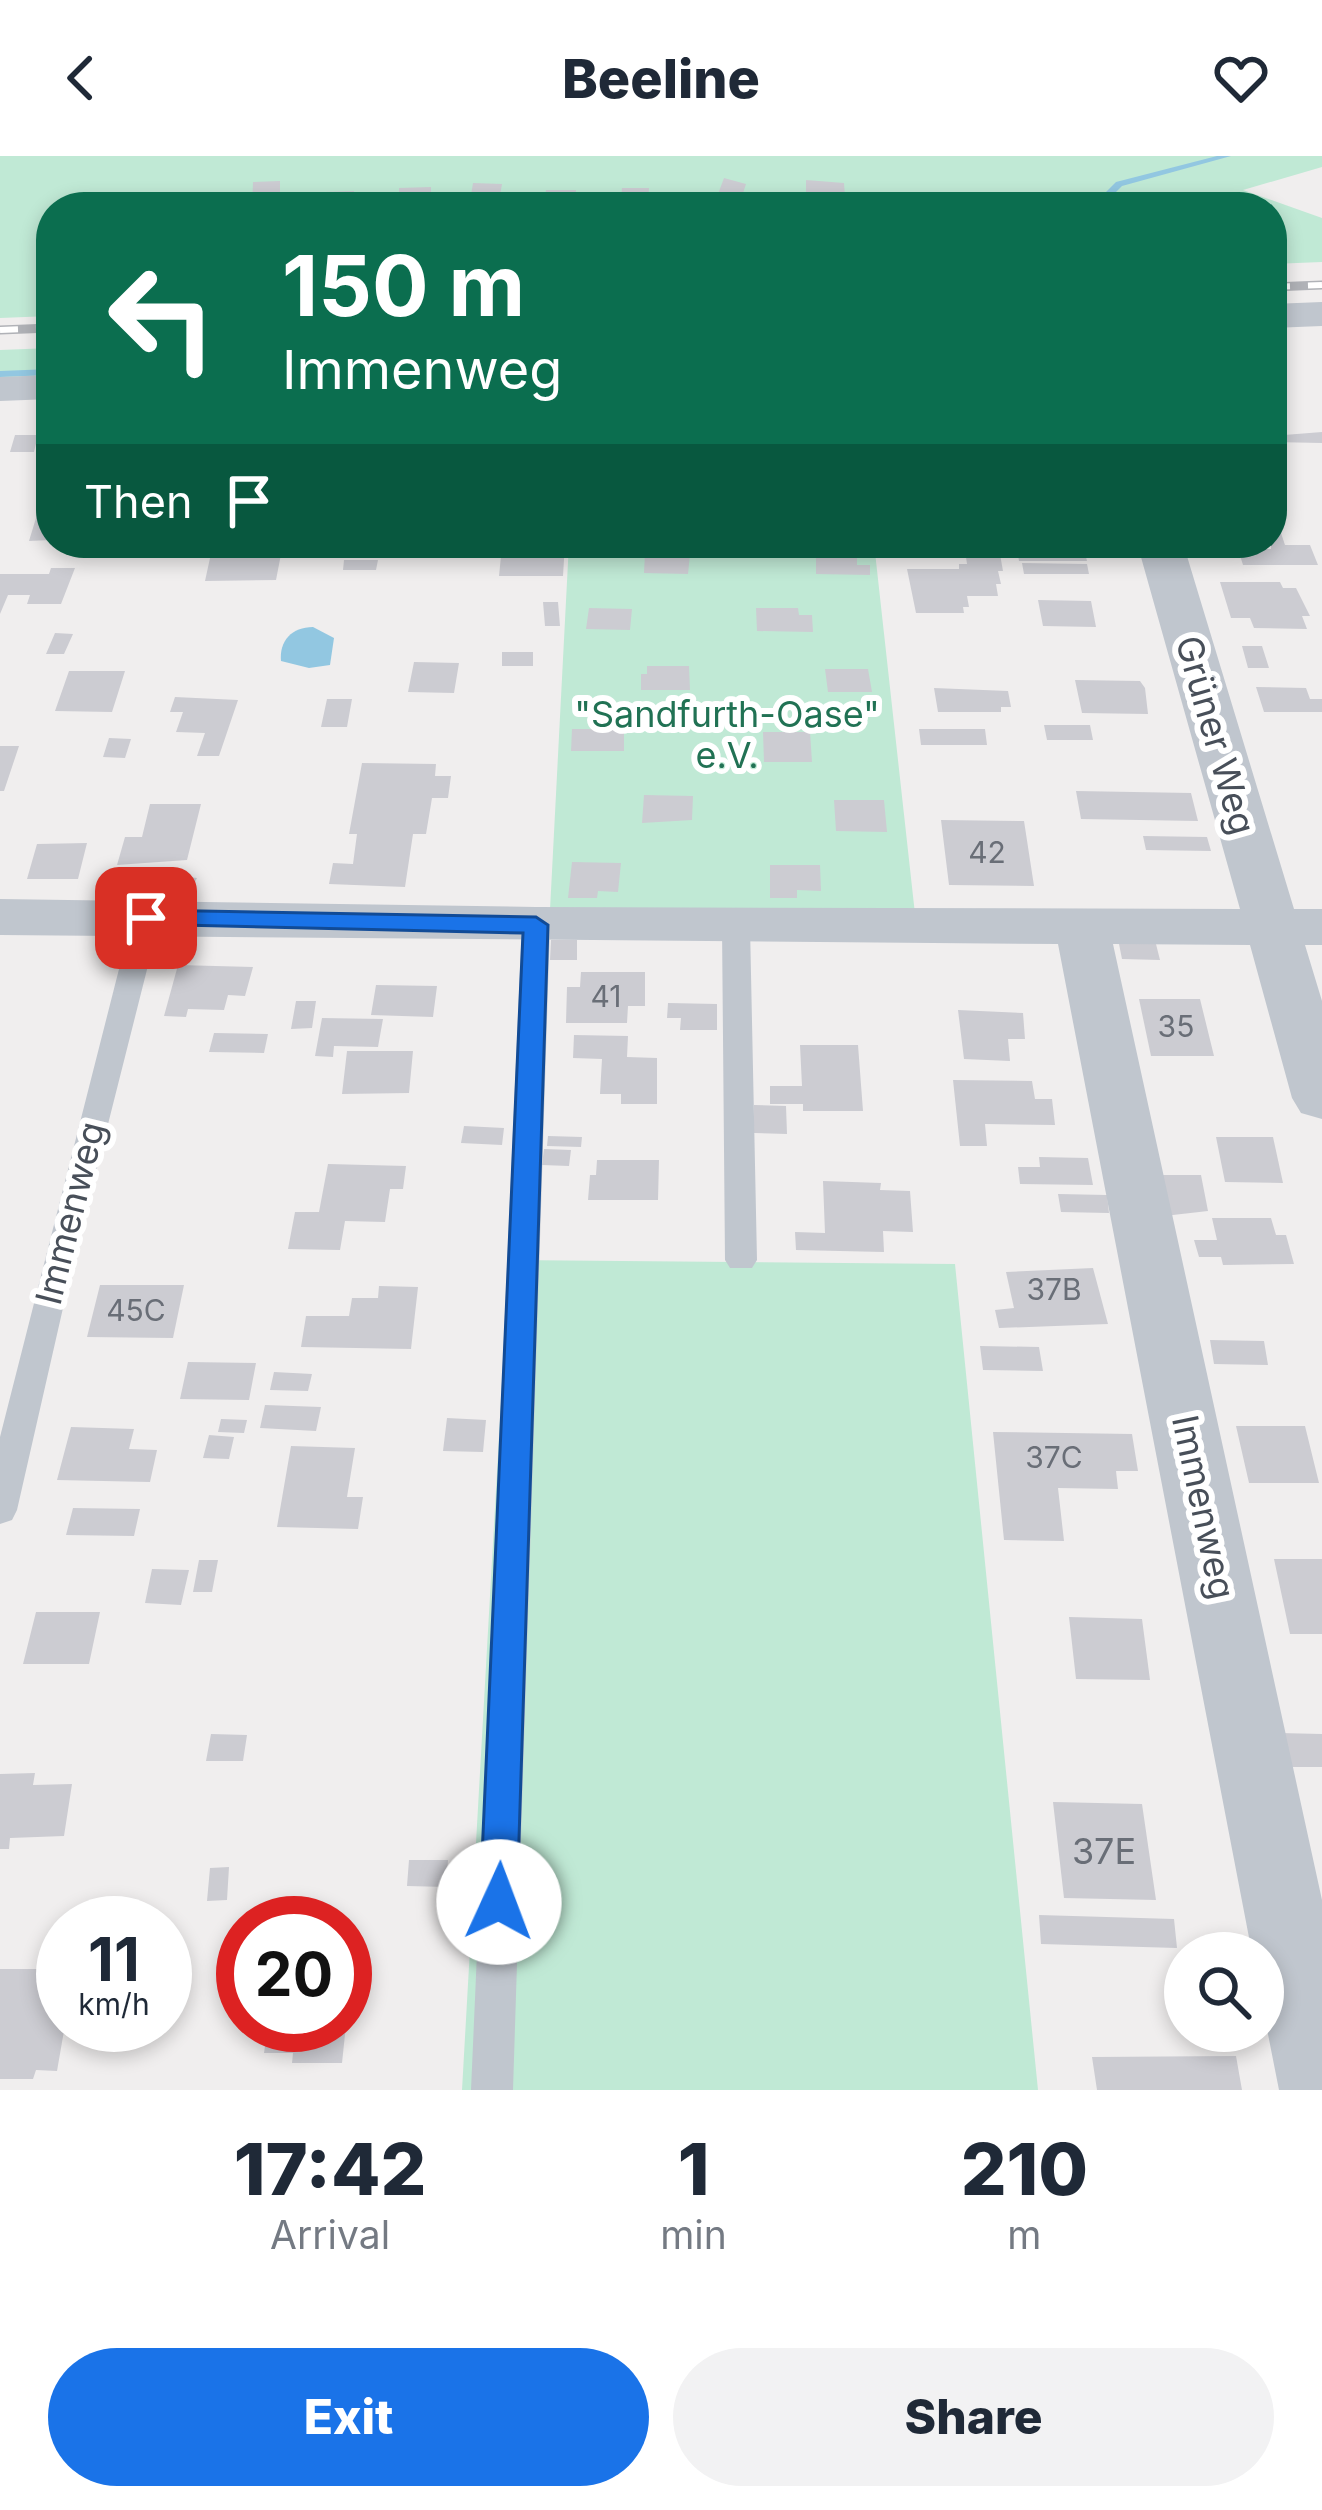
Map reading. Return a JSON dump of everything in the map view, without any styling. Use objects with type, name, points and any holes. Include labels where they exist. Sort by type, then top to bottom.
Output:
[{"type":"street","points":[[1287,315],[1322,314]]},
{"type":"street","points":[[0,389],[36,388]]},
{"type":"street","name":"Grüner Weg","points":[[1165,558],[1297,927]]},
{"type":"street","points":[[0,917],[536,925],[1297,927],[1322,1099]]},
{"type":"street","name":"Immenweg","points":[[1082,926],[1321,2090]]},
{"type":"lane","name":"Immenweg","points":[[0,1510],[59,1251],[146,918]]},
{"type":"lane","points":[[492,2090],[536,925]]},
{"type":"lane","points":[[736,926],[741,1261]]},
{"type":"green space","points":[[0,156],[1322,156],[1322,167],[1243,190],[1249,192],[36,192],[36,317],[0,318]]},
{"type":"green space","points":[[1287,206],[1322,218],[1322,262],[1287,263]]},
{"type":"green space","points":[[36,349],[36,384],[0,385],[0,350]]},
{"type":"green space","name":"\"Sandfurth-Oase\" e.V.","points":[[568,558],[876,558],[915,914],[550,910]]},
{"type":"green space","points":[[509,1260],[955,1264],[1038,2090],[462,2090]]},
{"type":"water","points":[[313,627],[334,638],[330,665],[309,668],[281,661],[288,637]]},
{"type":"building","points":[[724,178],[746,184],[743,192],[719,192]]},
{"type":"building","points":[[806,180],[844,183],[845,192],[806,192]]},
{"type":"building","points":[[280,181],[280,192],[253,192],[253,182]]},
{"type":"building","points":[[473,183],[502,184],[501,192],[472,192]]},
{"type":"building","points":[[431,187],[431,192],[399,192],[399,188]]},
{"type":"building","points":[[622,188],[649,188],[649,192],[622,192]]},
{"type":"building","points":[[1322,432],[1322,443],[1287,442],[1287,435]]},
{"type":"building","points":[[15,435],[36,435],[34,452],[10,452]]},
{"type":"building","points":[[1287,545],[1310,545],[1318,565],[1243,565],[1241,558],[1287,558]]},
{"type":"building","points":[[210,558],[280,558],[276,580],[205,581]]},
{"type":"building","points":[[501,558],[564,558],[563,576],[499,576]]},
{"type":"building","points":[[645,558],[690,558],[688,574],[644,573]]},
{"type":"building","points":[[816,558],[857,558],[857,565],[870,565],[870,575],[816,574]]},
{"type":"building","points":[[966,558],[1001,558],[998,596],[967,596],[969,607],[963,607],[964,613],[916,613],[907,569],[959,569],[959,564],[967,564]]},
{"type":"building","points":[[1018,558],[1087,561],[1019,561]]},
{"type":"building","points":[[344,560],[378,560],[376,570],[343,570]]},
{"type":"building","points":[[1022,563],[1087,564],[1089,574],[1024,574]]},
{"type":"building","points":[[51,568],[75,568],[61,604],[27,604],[30,595],[8,595],[0,614],[0,574],[49,574]]},
{"type":"building","points":[[1220,582],[1280,582],[1283,588],[1296,588],[1310,616],[1302,616],[1307,629],[1254,628],[1250,618],[1231,618]]},
{"type":"building","points":[[1038,600],[1091,601],[1096,627],[1043,626]]},
{"type":"building","points":[[543,602],[558,602],[560,626],[545,626]]},
{"type":"building","points":[[589,608],[632,609],[630,630],[586,629]]},
{"type":"building","points":[[756,608],[798,608],[799,615],[812,615],[813,632],[757,631]]},
{"type":"building","points":[[55,633],[73,634],[64,654],[46,654]]},
{"type":"building","points":[[1242,646],[1262,646],[1269,668],[1248,668]]},
{"type":"building","points":[[502,652],[533,652],[533,666],[502,666]]},
{"type":"building","points":[[414,662],[459,663],[454,693],[408,692]]},
{"type":"building","points":[[647,666],[689,666],[690,690],[641,690],[641,674],[647,674]]},
{"type":"building","points":[[825,669],[868,669],[872,692],[828,692]]},
{"type":"building","points":[[69,671],[125,671],[112,712],[55,711]]},
{"type":"building","points":[[1075,680],[1140,681],[1148,714],[1082,713]]},
{"type":"building","points":[[1256,687],[1306,688],[1310,699],[1322,699],[1322,712],[1264,712]]},
{"type":"building","points":[[934,688],[1008,691],[1011,707],[1001,707],[1001,712],[938,712]]},
{"type":"building","points":[[175,697],[238,700],[219,756],[197,756],[205,733],[176,732],[183,712],[170,712]]},
{"type":"building","points":[[327,699],[352,699],[347,727],[321,727]]},
{"type":"building","points":[[1044,725],[1090,725],[1093,740],[1047,740]]},
{"type":"building","points":[[572,729],[624,729],[624,751],[571,751]]},
{"type":"building","points":[[919,729],[985,729],[987,745],[921,745]]},
{"type":"building","points":[[763,732],[810,732],[812,762],[764,762]]},
{"type":"building","points":[[109,738],[131,739],[125,758],[103,757]]},
{"type":"building","points":[[0,746],[19,746],[4,791],[0,791]]},
{"type":"building","points":[[362,763],[436,764],[435,776],[451,776],[448,798],[432,798],[426,834],[413,834],[405,887],[329,884],[333,863],[353,864],[357,834],[349,834]]},
{"type":"building","points":[[1076,791],[1191,793],[1198,821],[1081,819]]},
{"type":"building","points":[[644,795],[693,796],[692,820],[642,823]]},
{"type":"building","points":[[834,800],[884,800],[887,832],[836,831]]},
{"type":"building","points":[[150,804],[201,804],[187,860],[117,865],[125,837],[142,837]]},
{"type":"building","points":[[941,820],[1024,821],[1034,886],[949,885]]},
{"type":"building","points":[[1143,836],[1207,837],[1211,851],[1146,850]]},
{"type":"building","points":[[87,843],[78,879],[27,879],[37,844]]},
{"type":"building","points":[[572,862],[621,863],[618,892],[568,898]]},
{"type":"building","points":[[770,865],[820,865],[821,891],[797,890],[797,898],[770,898]]},
{"type":"building","points":[[161,874],[197,878],[191,889],[155,885]]},
{"type":"building","points":[[551,940],[577,940],[577,960],[550,960]]},
{"type":"building","points":[[1119,944],[1156,944],[1160,960],[1122,959]]},
{"type":"building","points":[[178,965],[253,967],[245,996],[228,995],[224,1010],[188,1009],[186,1017],[164,1016]]},
{"type":"building","points":[[581,972],[645,972],[645,1006],[628,1006],[627,1023],[566,1023],[567,987],[580,987]]},
{"type":"building","points":[[376,985],[437,986],[433,1017],[371,1015]]},
{"type":"building","points":[[1139,999],[1200,999],[1214,1056],[1151,1056]]},
{"type":"building","points":[[296,1001],[316,1001],[312,1028],[291,1029]]},
{"type":"building","points":[[668,1003],[717,1004],[717,1030],[680,1030],[681,1018],[667,1018]]},
{"type":"building","points":[[958,1010],[1023,1013],[1025,1039],[1008,1039],[1010,1061],[964,1059]]},
{"type":"building","points":[[322,1018],[383,1019],[378,1047],[334,1046],[333,1057],[315,1056]]},
{"type":"building","points":[[214,1033],[268,1034],[264,1053],[209,1052]]},
{"type":"building","points":[[574,1035],[628,1036],[627,1057],[657,1058],[657,1104],[621,1104],[621,1094],[600,1094],[602,1059],[573,1058]]},
{"type":"building","points":[[800,1045],[858,1045],[863,1111],[803,1111],[803,1104],[770,1104],[770,1086],[802,1086]]},
{"type":"building","points":[[347,1051],[413,1051],[409,1093],[342,1094]]},
{"type":"building","points":[[953,1080],[1032,1081],[1035,1099],[1052,1099],[1055,1125],[985,1124],[987,1146],[960,1146]]},
{"type":"building","points":[[754,1105],[786,1106],[787,1134],[754,1133]]},
{"type":"building","points":[[464,1126],[504,1128],[502,1145],[461,1143]]},
{"type":"building","points":[[548,1136],[582,1137],[581,1147],[547,1146]]},
{"type":"building","points":[[1216,1137],[1273,1137],[1283,1183],[1225,1182]]},
{"type":"building","points":[[544,1149],[571,1150],[569,1166],[542,1165]]},
{"type":"building","points":[[1039,1157],[1088,1158],[1093,1185],[1020,1184],[1018,1167],[1040,1167]]},
{"type":"building","points":[[597,1160],[659,1160],[658,1200],[588,1200]]},
{"type":"building","points":[[328,1164],[406,1166],[403,1189],[390,1189],[385,1222],[345,1221],[340,1250],[288,1249],[295,1212],[319,1212]]},
{"type":"building","points":[[1157,1175],[1201,1175],[1208,1211],[1164,1216]]},
{"type":"building","points":[[823,1181],[881,1183],[880,1190],[910,1191],[913,1232],[883,1231],[884,1252],[796,1250],[795,1232],[825,1233]]},
{"type":"building","points":[[1058,1194],[1107,1195],[1109,1213],[1061,1212]]},
{"type":"building","points":[[1212,1218],[1271,1218],[1276,1235],[1286,1235],[1294,1264],[1223,1265],[1221,1257],[1199,1257],[1194,1240],[1217,1240]]},
{"type":"building","points":[[1093,1268],[1108,1324],[999,1328],[995,1310],[1014,1308],[1006,1272]]},
{"type":"building","points":[[100,1285],[184,1285],[173,1338],[87,1337]]},
{"type":"building","points":[[379,1286],[418,1287],[411,1349],[301,1347],[306,1316],[349,1316],[352,1298],[378,1298]]},
{"type":"building","points":[[1210,1340],[1264,1341],[1268,1365],[1214,1364]]},
{"type":"building","points":[[980,1346],[1039,1347],[1043,1371],[983,1370]]},
{"type":"building","points":[[188,1362],[256,1363],[249,1400],[180,1399]]},
{"type":"building","points":[[274,1372],[312,1374],[308,1391],[270,1390]]},
{"type":"building","points":[[265,1405],[321,1407],[316,1431],[260,1428]]},
{"type":"building","points":[[447,1418],[486,1420],[483,1452],[443,1451]]},
{"type":"building","points":[[221,1419],[247,1420],[244,1433],[218,1432]]},
{"type":"building","points":[[1236,1426],[1305,1426],[1319,1483],[1249,1483]]},
{"type":"building","points":[[71,1427],[134,1429],[129,1449],[157,1450],[150,1482],[57,1480]]},
{"type":"building","points":[[993,1432],[1132,1434],[1138,1471],[1116,1471],[1118,1489],[1058,1488],[1064,1541],[1004,1540]]},
{"type":"building","points":[[209,1435],[234,1437],[229,1459],[203,1458]]},
{"type":"building","points":[[291,1446],[355,1448],[347,1497],[363,1497],[358,1529],[277,1527]]},
{"type":"building","points":[[73,1508],[140,1509],[134,1536],[66,1535]]},
{"type":"building","points":[[1274,1559],[1322,1559],[1322,1634],[1290,1634]]},
{"type":"building","points":[[199,1560],[218,1560],[212,1592],[193,1592]]},
{"type":"building","points":[[152,1569],[189,1570],[181,1605],[145,1603]]},
{"type":"building","points":[[36,1612],[100,1612],[89,1664],[23,1664]]},
{"type":"building","points":[[1069,1617],[1142,1619],[1150,1680],[1076,1679]]},
{"type":"building","points":[[1279,1733],[1322,1734],[1322,1767],[1286,1767]]},
{"type":"building","points":[[211,1734],[247,1735],[243,1761],[206,1761]]},
{"type":"building","points":[[35,1773],[33,1785],[72,1784],[64,1836],[10,1838],[9,1849],[0,1849],[0,1774]]},
{"type":"building","points":[[1053,1802],[1142,1804],[1156,1900],[1064,1898]]},
{"type":"building","points":[[409,1860],[448,1860],[446,1887],[407,1886]]},
{"type":"building","points":[[229,1867],[227,1896],[207,1901],[210,1868]]},
{"type":"building","points":[[1039,1915],[1174,1919],[1175,1932],[1164,1932],[1164,1948],[1041,1944]]},
{"type":"building","points":[[0,1969],[36,1969],[36,2052],[60,2052],[57,2071],[36,2070],[33,2079],[0,2079]]},
{"type":"building","points":[[343,2052],[342,2063],[292,2063],[293,2053],[264,2053]]},
{"type":"building","points":[[1236,2056],[1242,2090],[1097,2090],[1092,2057]]},
{"type":"waterway","points":[[1111,192],[1119,184],[1227,156]]},
{"type":"waterway","points":[[0,374],[36,373]]},
{"type":"railway","points":[[1287,286],[1322,285]]},
{"type":"railway","points":[[0,330],[36,329]]},
{"type":"route","points":[[146,918],[536,925],[499,1902]]}]
